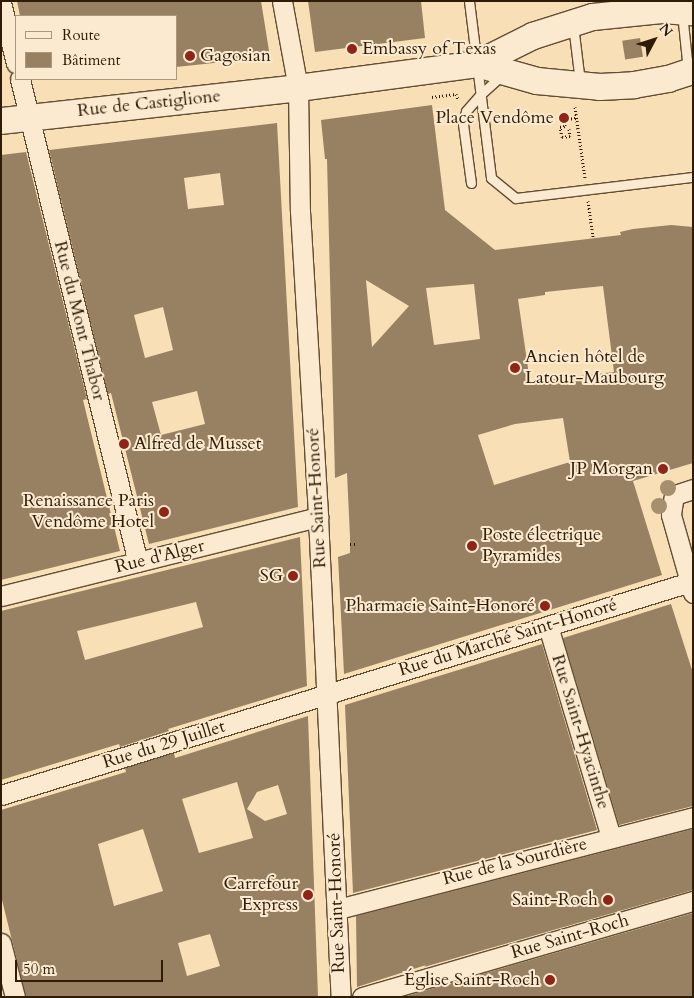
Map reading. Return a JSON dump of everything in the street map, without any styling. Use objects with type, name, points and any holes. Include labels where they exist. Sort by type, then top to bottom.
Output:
[{"type":"street","name":"Rue Saint-Honoré","points":[[282,1],[298,88],[300,211],[318,517],[341,997]]},
{"type":"street","points":[[1,2],[15,59]]},
{"type":"street","points":[[298,88],[477,64],[533,36],[593,18],[630,12],[687,11]]},
{"type":"street","points":[[477,64],[537,81],[578,96],[600,87],[634,85],[668,79],[691,72]]},
{"type":"street","name":"Rue du Mont Thabor","points":[[20,80],[138,562]]},
{"type":"street","name":"Rue de Castiglione","points":[[1,121],[298,88]]},
{"type":"street","points":[[692,585],[670,515],[674,495],[693,489]]},
{"type":"street","name":"Rue d'Alger","points":[[1,596],[318,517]]},
{"type":"street","name":"Rue du Marché Saint-Honoré","points":[[327,695],[548,626],[692,585]]},
{"type":"street","name":"Rue Saint-Hyacinthe","points":[[548,626],[611,838]]},
{"type":"street","name":"Rue du 29 Juillet","points":[[1,795],[327,695]]},
{"type":"street","name":"Rue de la Sourdière","points":[[338,909],[693,817]]},
{"type":"street","name":"Rue Saint-Roch","points":[[362,997],[693,901]]},
{"type":"street","points":[[1,943],[15,997]]},
{"type":"lane","points":[[469,1],[491,178],[516,198],[693,178]]},
{"type":"lane","points":[[687,11],[691,72]]},
{"type":"lane","points":[[573,24],[578,96]]},
{"type":"lane","points":[[471,183],[463,124],[466,111],[505,72]]},
{"type":"path","points":[[578,96],[577,118],[593,238]]},
{"type":"path","points":[[569,129],[570,136],[562,137],[560,127],[565,126],[564,119],[577,118]]},
{"type":"path","points":[[350,544],[356,544]]},
{"type":"building","points":[[17,1],[261,1],[270,57],[178,67],[178,15],[20,15]]},
{"type":"building","points":[[308,1],[421,1],[425,38],[315,52]]},
{"type":"building","points":[[640,38],[643,57],[625,60],[622,41]]},
{"type":"building","points":[[432,105],[445,210],[495,250],[621,235],[620,232],[633,229],[671,225],[693,227],[693,463],[633,481],[662,575],[344,674],[338,557],[350,553],[350,537],[347,473],[335,478],[327,159],[325,159],[321,120]],"holes":[[[366,280],[409,306],[372,347]],[[474,284],[480,339],[434,345],[426,288]],[[603,286],[614,372],[530,382],[518,299],[545,295],[545,292]],[[563,418],[570,462],[494,485],[478,435],[515,424]]]},
{"type":"building","points":[[277,123],[298,507],[149,544],[111,393],[108,394],[49,150]],"holes":[[[220,173],[224,205],[188,209],[184,178]],[[163,307],[173,350],[145,358],[134,315]],[[197,391],[205,424],[161,435],[152,402]]]},
{"type":"building","points":[[26,152],[87,399],[83,400],[120,551],[1,580],[1,155]]},
{"type":"building","points":[[300,537],[307,686],[168,729],[169,731],[120,747],[119,744],[1,780],[1,611]],"holes":[[[196,602],[203,627],[85,660],[77,631]]]},
{"type":"building","points":[[671,604],[693,673],[693,806],[619,825],[563,638]]},
{"type":"building","points":[[542,644],[597,830],[353,893],[345,705]]},
{"type":"building","points":[[308,716],[318,997],[26,997],[1,896],[1,810],[126,772],[125,768],[174,753],[175,758]],"holes":[[[237,782],[253,838],[199,853],[182,799]],[[278,785],[287,814],[265,821],[247,809],[257,792]],[[143,829],[163,891],[114,906],[98,844]],[[210,934],[220,966],[187,976],[178,943]]]},
{"type":"building","points":[[693,829],[693,890],[424,967],[426,965],[357,987],[356,916]]},
{"type":"building","points":[[693,913],[693,997],[403,997]]},
{"type":"place","name":"Embassy of Texas","points":[[352,49]]},
{"type":"place","name":"Gagosian","points":[[190,56]]},
{"type":"place","name":"Place Vendôme","points":[[564,118]]},
{"type":"place","name":"Ancien hôtel de Latour-Maubourg","points":[[515,368]]},
{"type":"place","name":"Alfred de Musset","points":[[124,444]]},
{"type":"place","name":"JP Morgan","points":[[663,469]]},
{"type":"place","name":"Renaissance Paris Vendôme Hotel","points":[[164,512]]},
{"type":"place","name":"Poste électrique Pyramides","points":[[472,546]]},
{"type":"place","name":"SG","points":[[293,576]]},
{"type":"place","name":"Pharmacie Saint-Honoré","points":[[545,606]]},
{"type":"place","name":"Carrefour Express","points":[[308,895]]},
{"type":"place","name":"Saint-Roch","points":[[608,900]]},
{"type":"place","name":"Église Saint-Roch","points":[[550,980]]}]
